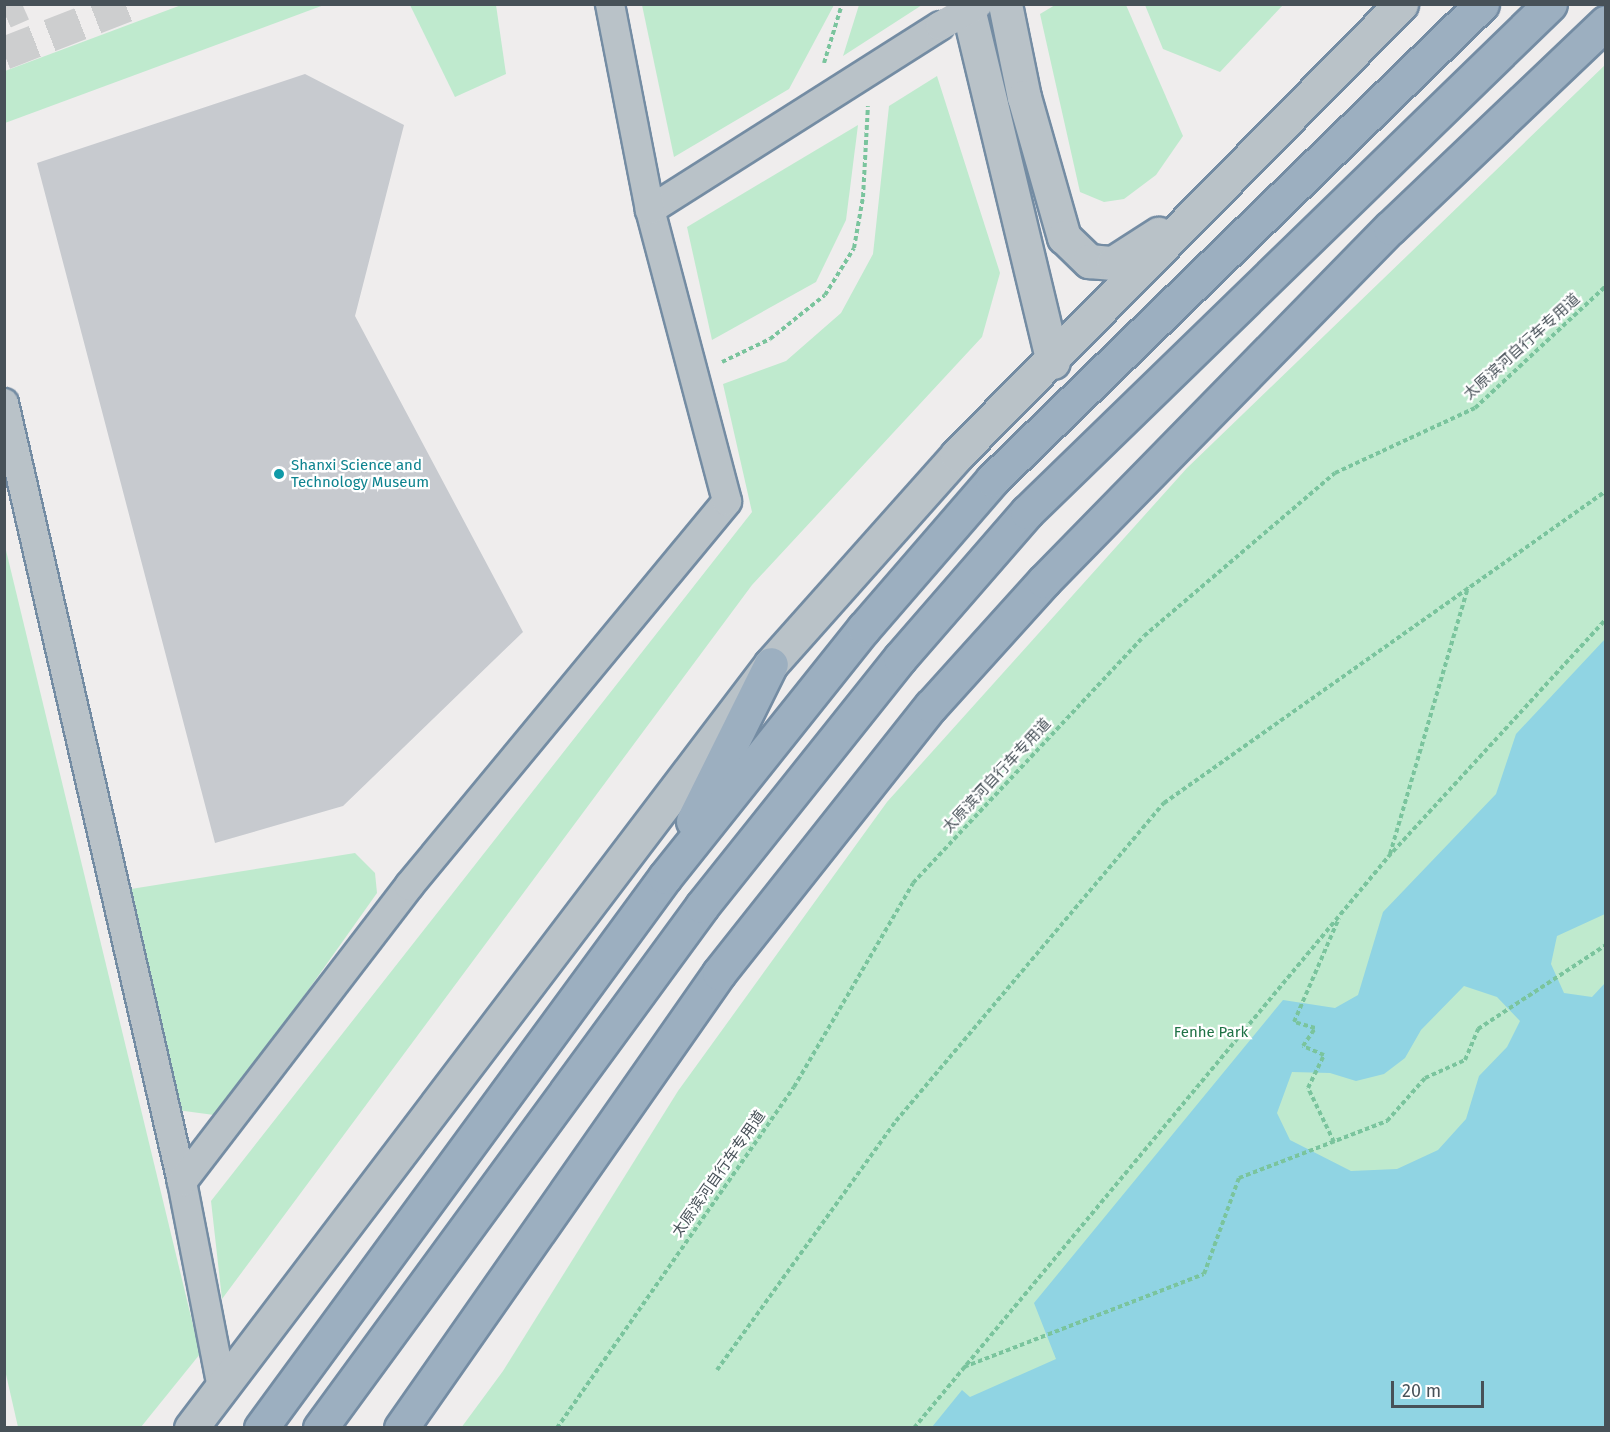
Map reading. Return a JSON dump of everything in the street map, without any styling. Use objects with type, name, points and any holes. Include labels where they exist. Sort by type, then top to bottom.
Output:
[{"type":"highway","points":[[261,1428],[664,877],[864,628],[992,480],[1482,4]]},
{"type":"highway","points":[[320,1428],[702,906],[908,650],[1027,512],[1550,4]]},
{"type":"highway","points":[[401,1428],[720,973],[931,706],[1044,581],[1366,252],[1605,22]]},
{"type":"highway","points":[[664,877],[771,664]]},
{"type":"street","points":[[182,1182],[409,886],[727,501],[650,210],[610,4]]},
{"type":"street","points":[[967,4],[1053,362]]},
{"type":"street","points":[[650,210],[978,4]]},
{"type":"street","points":[[1005,4],[1064,237],[1089,261],[1113,263],[1216,193]]},
{"type":"street","points":[[191,1428],[221,1383],[771,664],[957,455],[1053,362],[1401,4]]},
{"type":"street","points":[[4,403],[182,1182],[221,1383]]},
{"type":"path","points":[[809,110],[842,4]]},
{"type":"path","points":[[694,376],[770,339],[825,295],[854,248],[870,114],[860,77]]},
{"type":"path","name":"太原滨河自行车专用道","points":[[557,1428],[794,1088],[913,883],[1144,636],[1335,473],[1475,408],[1605,286]]},
{"type":"path","points":[[717,1370],[896,1121],[1164,803],[1605,491]]},
{"type":"path","points":[[1389,857],[1468,587]]},
{"type":"path","points":[[914,1428],[961,1368],[1389,857],[1605,619]]},
{"type":"path","points":[[1334,1142],[1308,1088],[1324,1055],[1303,1046],[1315,1028],[1294,1022],[1341,914]]},
{"type":"path","points":[[961,1368],[1204,1274],[1239,1178],[1388,1121],[1425,1078],[1465,1060],[1479,1029],[1605,945]]},
{"type":"green space","points":[[184,4],[324,5],[5,123],[5,71]]},
{"type":"green space","points":[[642,4],[834,5],[789,89],[674,157]]},
{"type":"green space","points":[[859,4],[922,5],[843,56]]},
{"type":"green space","points":[[410,5],[496,5],[506,74],[455,97]]},
{"type":"green space","points":[[1055,5],[1126,5],[1183,136],[1156,175],[1124,199],[1104,202],[1080,192],[1040,14]]},
{"type":"green space","points":[[1145,5],[1283,5],[1220,72],[1163,49]]},
{"type":"green space","name":"Fenhe Park","points":[[1605,65],[1605,1427],[461,1428],[503,1371],[678,1091],[887,802],[1187,468]]},
{"type":"green space","points":[[937,76],[1000,273],[982,337],[752,585],[222,1299],[211,1201],[752,512],[723,384],[786,361],[841,313],[873,254],[889,106]]},
{"type":"green space","points":[[858,125],[846,220],[816,282],[712,340],[687,227]]},
{"type":"green space","points":[[4,542],[200,1354],[141,1427],[18,1427],[5,1370]]},
{"type":"green space","points":[[355,853],[375,873],[377,893],[231,1099],[214,1115],[177,1110],[170,1102],[131,889]]},
{"type":"water","points":[[1605,639],[1605,914],[1557,936],[1551,964],[1564,993],[1592,997],[1605,983],[1605,1427],[932,1427],[962,1390],[970,1397],[1056,1359],[1034,1303],[1283,1000],[1335,1008],[1358,995],[1383,912],[1496,794],[1516,734]],"holes":[[[1464,986],[1497,997],[1520,1021],[1507,1047],[1479,1076],[1466,1119],[1438,1150],[1397,1169],[1351,1171],[1290,1140],[1277,1113],[1292,1072],[1330,1073],[1356,1081],[1384,1074],[1405,1058],[1421,1030]]]},
{"type":"building","name":"Shanxi Science and Technology Museum","points":[[305,74],[404,125],[355,316],[523,632],[343,806],[215,843],[37,163]]},
{"type":"tunnel","points":[[4,12],[22,4]]},
{"type":"tunnel","points":[[4,53],[130,4]]},
{"type":"place","name":"Shanxi Science and Technology Museum","points":[[279,474]]}]
